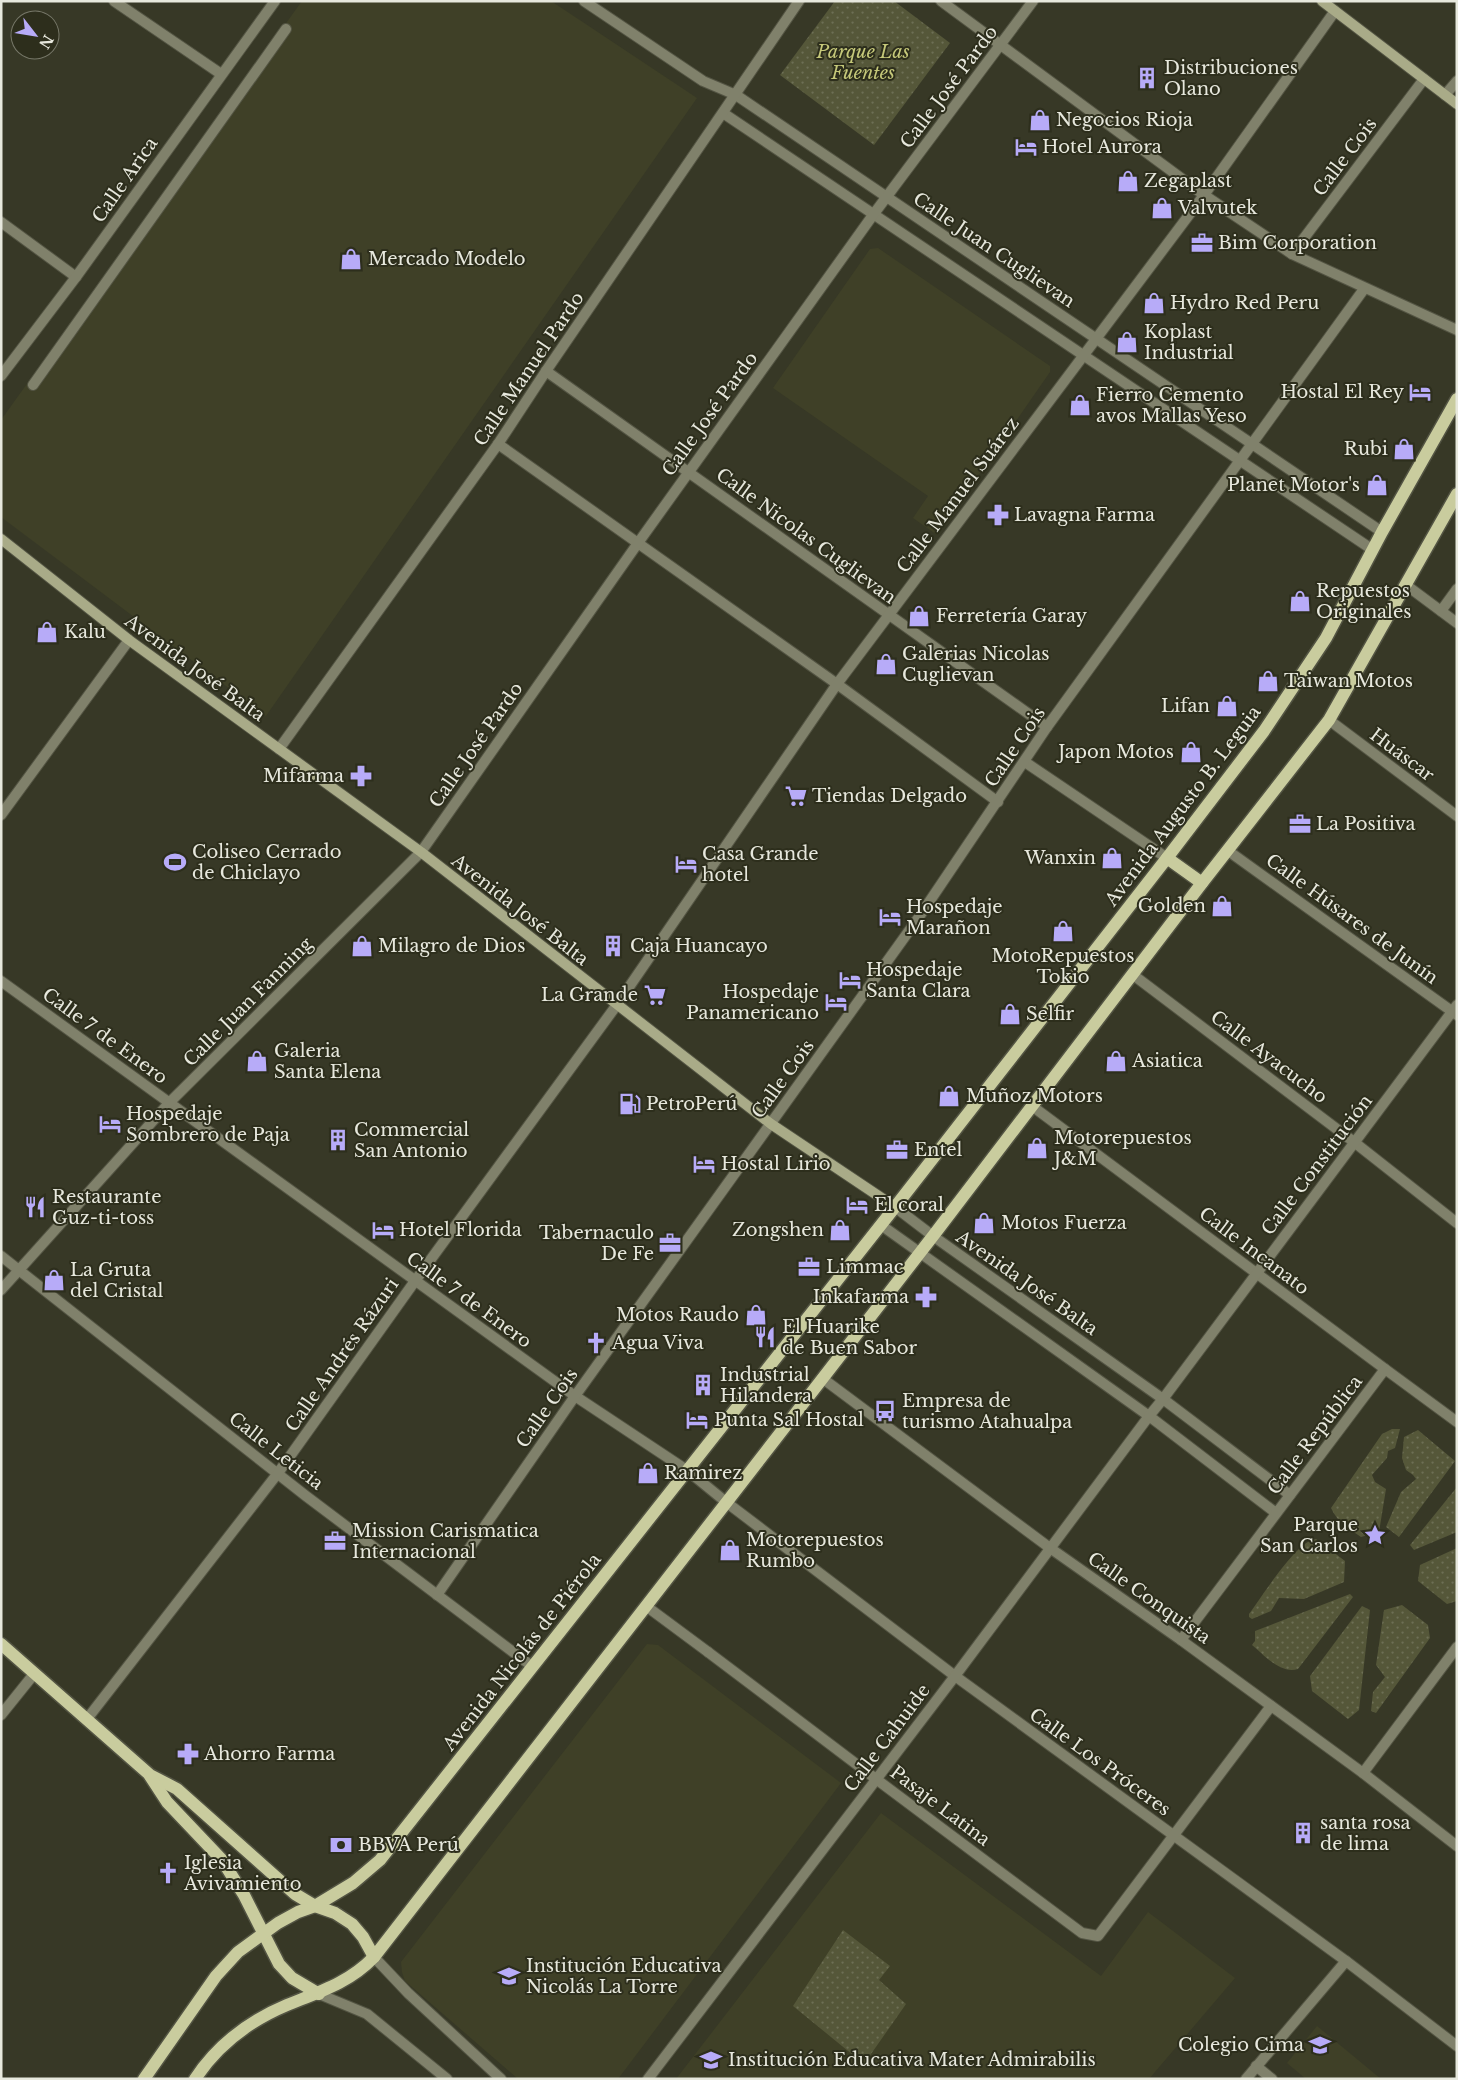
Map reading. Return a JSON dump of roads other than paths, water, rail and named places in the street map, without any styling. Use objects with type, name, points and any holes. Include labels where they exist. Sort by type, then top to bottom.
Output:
[{"type":"main road","points":[[1322,1],[1457,104]]},
{"type":"main road","name":"Avenida Augusto B. Leguia","points":[[895,1207],[1167,858],[1298,682],[1326,638],[1382,532],[1457,399]]},
{"type":"main road","points":[[195,2079],[214,2054],[243,2028],[288,2005],[319,1994],[351,1977],[374,1957],[933,1236],[1227,850],[1329,720],[1457,494]]},
{"type":"main road","name":"Avenida José Balta","points":[[1,539],[129,640],[421,852],[616,1006],[771,1124],[895,1207]]},
{"type":"main road","points":[[1167,858],[1202,883]]},
{"type":"main road","name":"Avenida Nicolás de Piérola","points":[[144,2079],[216,1976],[238,1952],[285,1919],[315,1906],[353,1883],[380,1860],[895,1207]]},
{"type":"main road","points":[[1,1644],[150,1775],[177,1789],[295,1894],[315,1906],[335,1913],[352,1924],[363,1937],[374,1957]]},
{"type":"main road","points":[[150,1775],[167,1802],[222,1860],[244,1895],[279,1964],[292,1978],[319,1994]]},
{"type":"street","points":[[114,1],[221,74]]},
{"type":"street","name":"Calle Arica","points":[[1,376],[76,277],[274,1]]},
{"type":"street","name":"Calle Juan Cuglievan","points":[[584,1],[703,81],[736,95],[1382,532]]},
{"type":"street","name":"Calle Manuel Pardo","points":[[279,750],[498,444],[798,1]]},
{"type":"street","points":[[941,1],[1204,195],[1292,254],[1457,330]]},
{"type":"street","name":"Calle José Pardo","points":[[421,852],[638,543],[873,214],[1033,1]]},
{"type":"street","name":"Calle Manuel Suárez","points":[[616,1006],[837,684],[1204,195],[1335,11]]},
{"type":"street","points":[[33,385],[286,29]]},
{"type":"street","name":"Calle Cois","points":[[1292,254],[1424,79]]},
{"type":"street","points":[[1445,95],[1457,81]]},
{"type":"street","points":[[723,113],[1373,550]]},
{"type":"street","points":[[1,222],[76,277]]},
{"type":"street","name":"Calle Cois","points":[[437,1595],[575,1396],[919,917],[1047,727],[1364,288]]},
{"type":"street","name":"Calle Nicolas Cuglievan","points":[[546,371],[1047,727]]},
{"type":"street","points":[[498,444],[837,684],[998,802]]},
{"type":"street","points":[[1406,585],[1457,623]]},
{"type":"street","points":[[1440,611],[1457,588]]},
{"type":"street","points":[[1,815],[129,640]]},
{"type":"street","name":"Huáscar","points":[[1329,720],[1457,816]]},
{"type":"street","points":[[1025,762],[1167,858]]},
{"type":"street","name":"Calle Húsares de Junín","points":[[1227,850],[1455,1010]]},
{"type":"street","name":"Calle Juan Fanning","points":[[1,1290],[169,1103],[421,852]]},
{"type":"street","name":"Calle Ayacucho","points":[[1132,974],[1354,1142],[1457,1223]]},
{"type":"street","name":"Calle 7 de Enero","points":[[1,980],[575,1396],[688,1470],[726,1502]]},
{"type":"street","name":"Calle Andrés Rázuri","points":[[87,1719],[278,1473],[414,1281],[616,1006]]},
{"type":"street","name":"Calle Constitución","points":[[1149,1416],[1455,1010]]},
{"type":"street","name":"Calle Incanato","points":[[1032,1106],[1457,1422]]},
{"type":"street","name":"Avenida José Balta","points":[[895,1207],[1163,1399],[1290,1495]]},
{"type":"street","name":"Avenida José Balta","points":[[881,1224],[1149,1416],[1276,1514]]},
{"type":"street","name":"Calle Leticia","points":[[1,1256],[306,1496],[533,1667]]},
{"type":"street","name":"Calle República","points":[[1181,1640],[1385,1369]]},
{"type":"street","name":"Calle Conquista","points":[[822,1378],[1050,1548],[1181,1640],[1363,1773],[1457,1846]]},
{"type":"street","name":"Calle Cahuide","points":[[648,2079],[955,1676],[1149,1416]]},
{"type":"street","name":"Calle Los Próceres","points":[[726,1502],[955,1676],[1346,1961],[1457,2046]]},
{"type":"street","name":"Pasaje Latina","points":[[646,1606],[1082,1933],[1098,1936],[1173,1835]]},
{"type":"street","points":[[1363,1773],[1456,1650]]},
{"type":"street","points":[[1,1715],[34,1674]]},
{"type":"street","points":[[1173,1835],[1271,1706]]},
{"type":"street","points":[[374,1957],[408,1993],[502,2079]]},
{"type":"street","points":[[1246,2079],[1346,1961]]},
{"type":"street","points":[[319,1994],[367,2014],[447,2079]]},
{"type":"street","points":[[1256,2066],[1272,2079]]},
{"type":"place","name":"Distribuciones Olano","points":[[1147,78]]},
{"type":"place","name":"Negocios Rioja","points":[[1040,120]]},
{"type":"place","name":"Hotel Aurora","points":[[1026,147]]},
{"type":"place","name":"Zegaplast","points":[[1128,181]]},
{"type":"place","name":"Valvutek","points":[[1162,208]]},
{"type":"place","name":"Bim Corporation","points":[[1202,243]]},
{"type":"place","name":"Mercado Modelo","points":[[351,259]]},
{"type":"place","name":"Hydro Red Peru","points":[[1154,303]]},
{"type":"place","name":"Koplast Industrial","points":[[1127,342]]},
{"type":"place","name":"Hostal El Rey","points":[[1420,392]]},
{"type":"place","name":"Fierro Cemento avos Mallas Yeso","points":[[1080,405]]},
{"type":"place","name":"Rubi","points":[[1404,449]]},
{"type":"place","name":"Planet Motor's","points":[[1377,485]]},
{"type":"place","name":"Lavagna Farma","points":[[998,515]]},
{"type":"place","name":"Repuestos Originales","points":[[1300,601]]},
{"type":"place","name":"Ferretería Garay","points":[[919,616]]},
{"type":"place","name":"Kalu","points":[[47,632]]},
{"type":"place","name":"Galerias Nicolas Cuglievan","points":[[886,664]]},
{"type":"place","name":"Taiwan Motos","points":[[1268,681]]},
{"type":"place","name":"Lifan","points":[[1227,706]]},
{"type":"place","name":"Japon Motos","points":[[1191,752]]},
{"type":"place","name":"Mifarma","points":[[361,776]]},
{"type":"place","name":"Tiendas Delgado","points":[[796,796]]},
{"type":"place","name":"La Positiva","points":[[1300,824]]},
{"type":"place","name":"Wanxin","points":[[1112,858]]},
{"type":"place","name":"Coliseo Cerrado de Chiclayo","points":[[175,862]]},
{"type":"place","name":"Casa Grande hotel","points":[[686,864]]},
{"type":"place","name":"Golden","points":[[1222,906]]},
{"type":"place","name":"Hospedaje Marañon","points":[[890,917]]},
{"type":"place","name":"MotoRepuestos Tokio","points":[[1063,931]]},
{"type":"place","name":"Milagro de Dios","points":[[362,946]]},
{"type":"place","name":"Caja Huancayo","points":[[613,946]]},
{"type":"place","name":"Hospedaje Santa Clara","points":[[850,980]]},
{"type":"place","name":"La Grande","points":[[655,995]]},
{"type":"place","name":"Hospedaje Panamericano","points":[[836,1002]]},
{"type":"place","name":"Selfir","points":[[1010,1014]]},
{"type":"place","name":"Galeria Santa Elena","points":[[257,1061]]},
{"type":"place","name":"Asiatica","points":[[1116,1061]]},
{"type":"place","name":"Muñoz Motors","points":[[949,1096]]},
{"type":"place","name":"PetroPerú","points":[[630,1104]]},
{"type":"place","name":"Hospedaje Sombrero de Paja","points":[[110,1124]]},
{"type":"place","name":"Commercial San Antonio","points":[[338,1140]]},
{"type":"place","name":"Motorepuestos J&M","points":[[1037,1148]]},
{"type":"place","name":"Entel","points":[[897,1150]]},
{"type":"place","name":"Hostal Lirio","points":[[704,1164]]},
{"type":"place","name":"El coral","points":[[857,1205]]},
{"type":"place","name":"Restaurante Guz-ti-toss","points":[[35,1207]]},
{"type":"place","name":"Motos Fuerza","points":[[984,1223]]},
{"type":"place","name":"Hotel Florida","points":[[383,1230]]},
{"type":"place","name":"Zongshen","points":[[840,1230]]},
{"type":"place","name":"Tabernaculo De Fe","points":[[670,1243]]},
{"type":"place","name":"Limmac","points":[[809,1267]]},
{"type":"place","name":"La Gruta del Cristal","points":[[54,1280]]},
{"type":"place","name":"Inkafarma","points":[[926,1297]]},
{"type":"place","name":"Motos Raudo","points":[[756,1315]]},
{"type":"place","name":"El Huarike de Buen Sabor","points":[[765,1337]]},
{"type":"place","name":"Agua Viva","points":[[596,1343]]},
{"type":"place","name":"Industrial Hilandera","points":[[703,1385]]},
{"type":"place","name":"Empresa de turismo Atahualpa","points":[[885,1411]]},
{"type":"place","name":"Punta Sal Hostal","points":[[697,1420]]},
{"type":"place","name":"Ramirez","points":[[648,1473]]},
{"type":"place","name":"Parque San Carlos","points":[[1375,1535]]},
{"type":"place","name":"Mission Carismatica Internacional","points":[[335,1541]]},
{"type":"place","name":"Motorepuestos Rumbo","points":[[730,1550]]},
{"type":"place","name":"Ahorro Farma","points":[[188,1754]]},
{"type":"place","name":"santa rosa de lima","points":[[1303,1833]]},
{"type":"place","name":"BBVA Perú","points":[[341,1845]]},
{"type":"place","name":"Iglesia Avivamiento","points":[[168,1873]]},
{"type":"place","name":"Institución Educativa Nicolás La Torre","points":[[509,1976]]},
{"type":"place","name":"Colegio Cima","points":[[1320,2045]]},
{"type":"place","name":"Institución Educativa Mater Admirabilis","points":[[711,2060]]},
{"type":"park label","name":"Parque Las Fuentes","points":[[863,62]]}]
